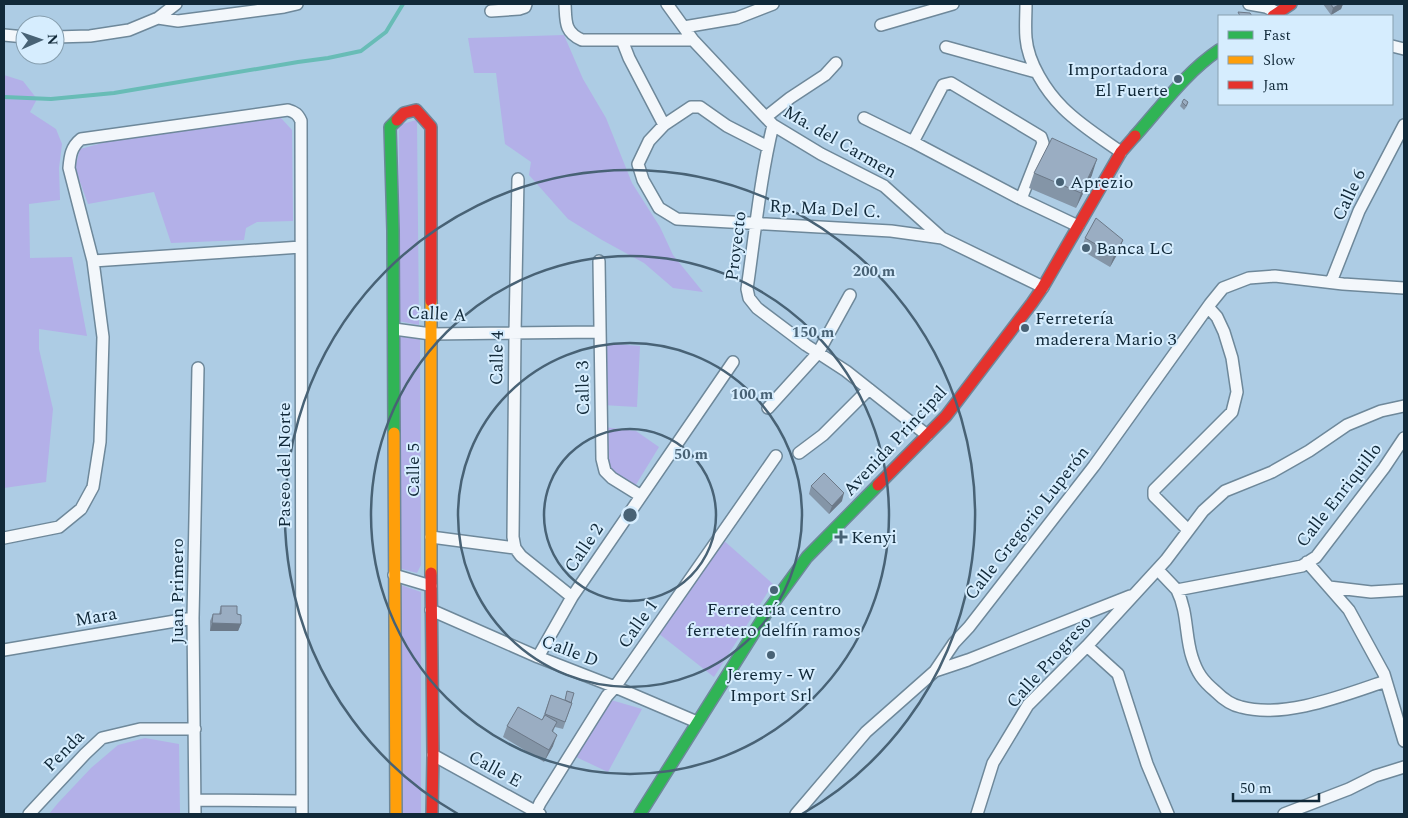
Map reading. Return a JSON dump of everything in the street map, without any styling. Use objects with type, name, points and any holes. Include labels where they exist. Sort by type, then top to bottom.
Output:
[{"type":"street","points":[[65,37],[90,36],[129,30],[158,18],[176,4]]},
{"type":"street","points":[[158,18],[178,20],[297,4]]},
{"type":"street","points":[[491,11],[518,9],[525,7],[526,4]]},
{"type":"street","points":[[566,4],[566,23],[569,32],[582,40],[693,40]]},
{"type":"street","name":"Ma. del Carmen","points":[[667,4],[693,40],[769,121],[821,154],[884,186],[942,238]]},
{"type":"street","points":[[684,27],[737,18],[773,4]]},
{"type":"street","points":[[881,25],[951,4]]},
{"type":"street","points":[[1026,4],[1026,39],[1036,72],[1062,108],[1121,152]]},
{"type":"street","points":[[1249,4],[1266,7],[1275,15],[1291,4]]},
{"type":"street","points":[[622,40],[629,58],[664,125],[690,107],[700,107],[728,126],[768,146]]},
{"type":"street","points":[[946,47],[1036,72]]},
{"type":"street","name":"Avenida Principal","points":[[640,814],[767,612],[807,557],[946,416],[1043,287],[1121,152],[1183,82],[1207,58],[1218,51]]},
{"type":"street","points":[[769,121],[790,98],[825,75],[836,63]]},
{"type":"street","points":[[913,142],[943,85],[951,83],[1041,137],[1043,143],[1021,199]]},
{"type":"street","name":"Paseo del Norte","points":[[93,261],[69,168],[70,154],[75,144],[81,139],[288,110],[299,115],[301,121],[302,814]]},
{"type":"street","name":"Calle 5","points":[[394,329],[390,127],[400,115],[416,110],[431,127],[432,814]]},
{"type":"street","points":[[864,118],[1021,199],[1078,226]]},
{"type":"street","name":"Proyecto","points":[[769,121],[768,146],[747,289],[749,298],[757,308],[846,371],[927,436]]},
{"type":"street","name":"Rp. Ma Del C.","points":[[664,125],[649,141],[638,164],[643,180],[659,208],[677,219],[891,231],[942,238]]},
{"type":"street","name":"Calle 6","points":[[1332,282],[1359,211],[1404,125]]},
{"type":"street","name":"Calle 4","points":[[514,542],[518,180]]},
{"type":"street","points":[[942,238],[1043,287]]},
{"type":"street","points":[[4,538],[59,527],[81,509],[93,487],[100,442],[103,337],[93,261],[301,247]]},
{"type":"street","name":"Calle 3","points":[[600,261],[602,459],[605,471],[612,478],[640,496]]},
{"type":"street","name":"Calle Gregorio Luperón","points":[[796,814],[866,732],[935,671],[954,642],[969,626],[1094,466],[1223,288],[1249,278],[1275,276],[1404,288]]},
{"type":"street","points":[[768,408],[818,353],[850,295]]},
{"type":"street","points":[[1188,530],[1154,496],[1154,490],[1232,412],[1237,392],[1232,358],[1217,317],[1208,307]]},
{"type":"street","points":[[394,329],[396,814]]},
{"type":"street","name":"Calle A","points":[[394,329],[431,334],[600,332]]},
{"type":"street","name":"Calle 2","points":[[538,657],[572,597],[733,362]]},
{"type":"street","name":"Juan Primero","points":[[195,814],[193,618],[198,368]]},
{"type":"street","points":[[799,453],[823,434],[869,389]]},
{"type":"street","name":"Calle Progreso","points":[[977,814],[993,763],[1028,706],[1158,570],[1203,511],[1225,491],[1272,472],[1309,451],[1347,425],[1381,410],[1404,406]]},
{"type":"street","name":"Calle Enriquillo","points":[[1176,590],[1302,566],[1316,557],[1384,468],[1404,438]]},
{"type":"street","name":"Calle 1","points":[[537,813],[540,803],[607,696],[616,687],[776,456]]},
{"type":"street","points":[[431,537],[514,542],[521,556],[572,597]]},
{"type":"street","points":[[1307,562],[1349,610],[1384,674],[1404,741]]},
{"type":"street","points":[[1158,570],[1176,590],[1180,598],[1186,621],[1191,657],[1202,679],[1223,699],[1240,707],[1281,710],[1320,703],[1386,681]]},
{"type":"street","points":[[394,575],[431,586]]},
{"type":"street","points":[[1329,587],[1371,592],[1404,590]]},
{"type":"street","points":[[935,671],[968,660],[1134,594]]},
{"type":"street","name":"Calle D","points":[[431,610],[538,657],[616,687],[697,722]]},
{"type":"street","name":"Mara","points":[[4,650],[193,618]]},
{"type":"street","points":[[1087,646],[1118,674],[1147,764],[1168,814]]},
{"type":"street","name":"Penda","points":[[29,814],[102,738],[140,729],[195,729]]},
{"type":"street","name":"Calle E","points":[[433,755],[537,813]]},
{"type":"street","points":[[1284,814],[1349,789],[1375,776],[1404,767]]},
{"type":"street","points":[[195,800],[302,801]]},
{"type":"shaded area","points":[[564,35],[583,79],[606,118],[632,183],[660,227],[673,255],[703,292],[673,288],[644,263],[568,219],[529,175],[531,162],[505,144],[496,73],[474,73],[468,38]]},
{"type":"shaded area","points":[[4,75],[23,81],[37,99],[30,112],[56,129],[62,144],[59,168],[60,200],[29,204],[30,258],[72,257],[87,336],[39,329],[39,349],[53,409],[46,482],[4,488]]},
{"type":"shaded area","points":[[281,118],[292,130],[293,221],[257,222],[246,228],[244,240],[171,243],[154,192],[88,204],[75,168],[80,149],[140,133]]},
{"type":"shaded area","points":[[423,118],[417,121],[419,325],[398,321],[399,125]]},
{"type":"shaded area","points":[[394,335],[420,338],[421,565],[417,573],[402,569],[398,564]]},
{"type":"shaded area","points":[[603,343],[640,346],[637,407],[602,405]]},
{"type":"shaded area","points":[[604,427],[636,431],[659,447],[634,488],[605,470]]},
{"type":"shaded area","points":[[722,539],[773,584],[714,677],[658,633]]},
{"type":"shaded area","points":[[398,584],[421,592],[421,814],[398,814]]},
{"type":"shaded area","points":[[611,700],[642,709],[608,772],[576,757]]},
{"type":"shaded area","points":[[145,738],[179,744],[180,814],[49,814],[91,768],[118,745]]},
{"type":"building","points":[[1331,4],[1340,4],[1333,8]]},
{"type":"building","points":[[1238,12],[1250,13],[1251,15],[1240,15]]},
{"type":"building","points":[[1184,99],[1188,102],[1186,106],[1182,102]]},
{"type":"building","points":[[1052,138],[1097,159],[1081,193],[1034,173]]},
{"type":"building","points":[[1096,218],[1123,240],[1114,255],[1085,238]]},
{"type":"building","points":[[824,473],[844,493],[832,506],[811,486]]},
{"type":"building","points":[[221,606],[237,606],[237,614],[241,615],[241,624],[212,623],[213,614],[221,614]]},
{"type":"building","points":[[567,691],[574,693],[571,703],[565,700]]},
{"type":"building","points":[[551,695],[572,703],[565,722],[545,714]]},
{"type":"building","points":[[518,707],[542,720],[545,715],[557,722],[552,731],[557,735],[549,750],[507,726]]},
{"type":"waterway","points":[[4,97],[51,99],[114,93],[361,51],[386,32],[403,4]]},
{"type":"traffic: fast","points":[[1135,136],[1185,79],[1218,51]]},
{"type":"traffic: fast","points":[[394,433],[393,231],[390,127],[397,120]]},
{"type":"traffic: fast","points":[[640,814],[767,612],[807,557],[878,485]]},
{"type":"traffic: slow","points":[[431,301],[431,573]]},
{"type":"traffic: slow","points":[[394,433],[396,814]]},
{"type":"traffic: jam","points":[[1274,15],[1291,4]]},
{"type":"traffic: jam","points":[[397,120],[404,113],[416,110],[431,127],[431,301]]},
{"type":"traffic: jam","points":[[878,485],[946,416],[1032,303],[1121,152],[1135,136]]},
{"type":"traffic: jam","points":[[431,573],[432,814]]},
{"type":"place","name":"Importadora El Fuerte","points":[[1178,79]]},
{"type":"place","name":"Aprezio","points":[[1060,182]]},
{"type":"place","name":"Banca LC","points":[[1086,248]]},
{"type":"place","name":"Ferretería maderera Mario 3","points":[[1025,328]]},
{"type":"place","name":"Kenyi","points":[[841,537]]},
{"type":"place","name":"Ferretería centro ferretero delfín ramos","points":[[774,590]]},
{"type":"place","name":"Jeremy - W Import Srl","points":[[771,655]]}]
